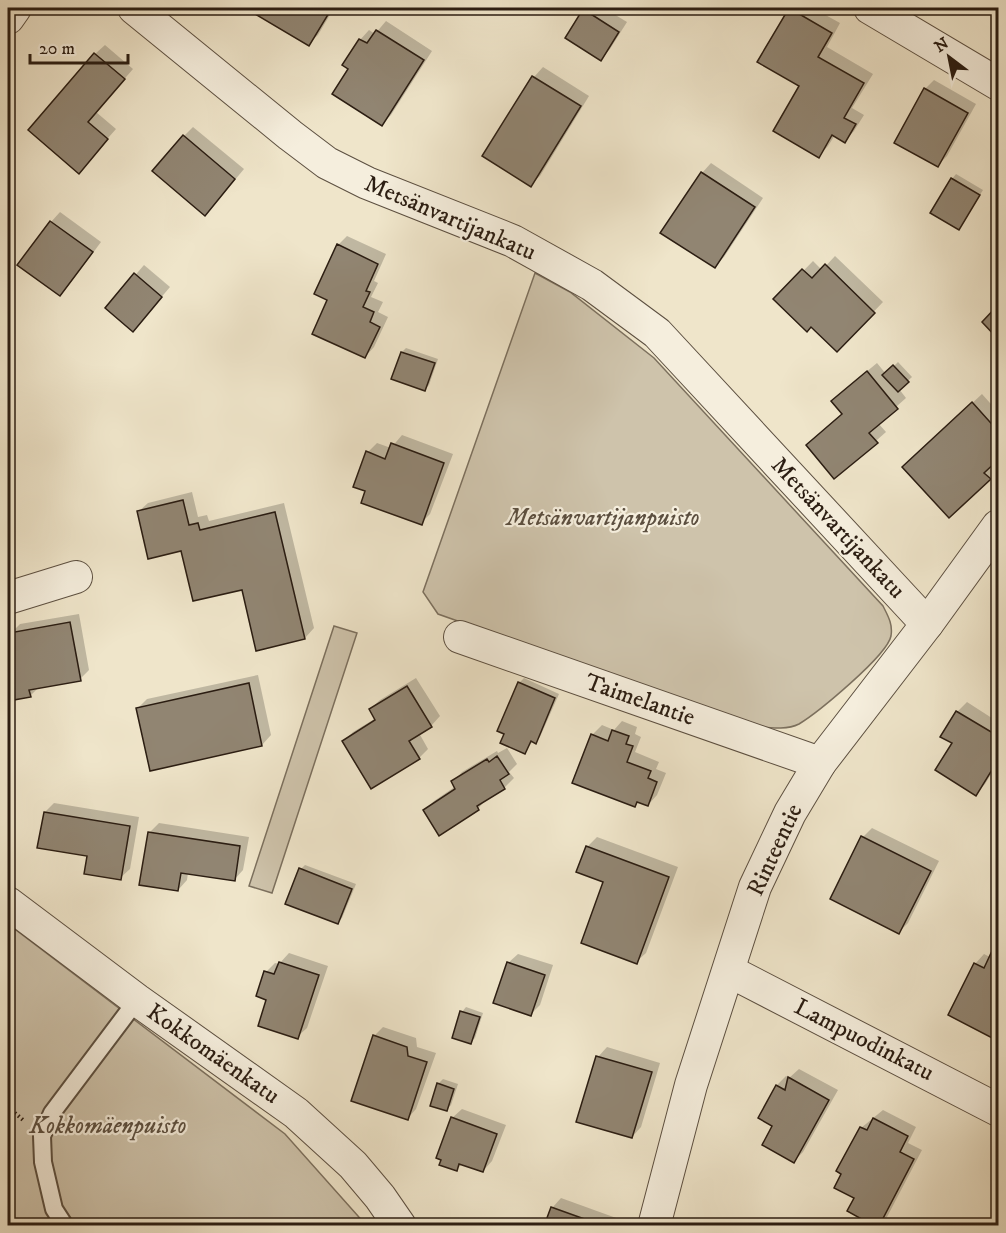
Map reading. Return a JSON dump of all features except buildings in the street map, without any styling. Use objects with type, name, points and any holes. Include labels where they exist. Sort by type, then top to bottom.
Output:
[{"type":"street","points":[[8,18],[15,8]]},
{"type":"street","name":"Metsänvartijankatu","points":[[134,8],[290,135],[327,162],[367,183],[513,241],[592,285],[657,333],[927,624]]},
{"type":"street","points":[[870,8],[999,84]]},
{"type":"street","name":"Rinteentie","points":[[654,1226],[691,1085],[755,887],[790,813],[820,763],[999,526]]},
{"type":"street","points":[[8,598],[76,577]]},
{"type":"street","name":"Taimelantie","points":[[460,637],[820,763]]},
{"type":"street","name":"Kokkomäenkatu","points":[[8,903],[137,1000],[296,1113],[353,1165],[380,1197],[400,1226]]},
{"type":"street","name":"Lampuodinkatu","points":[[729,970],[999,1110]]},
{"type":"lane","points":[[65,1226],[54,1217],[43,1162],[42,1136],[52,1113],[137,1000]]},
{"type":"green space","name":"Metsänvartijanpuisto","points":[[535,273],[570,292],[654,358],[883,606],[891,628],[891,636],[887,645],[865,670],[799,724],[784,728],[758,727],[438,614],[423,592]]},
{"type":"green space","points":[[334,626],[357,633],[272,893],[249,886]]},
{"type":"green space","name":"Kokkomäenpuisto","points":[[8,924],[285,1134],[366,1225],[8,1225]]}]
